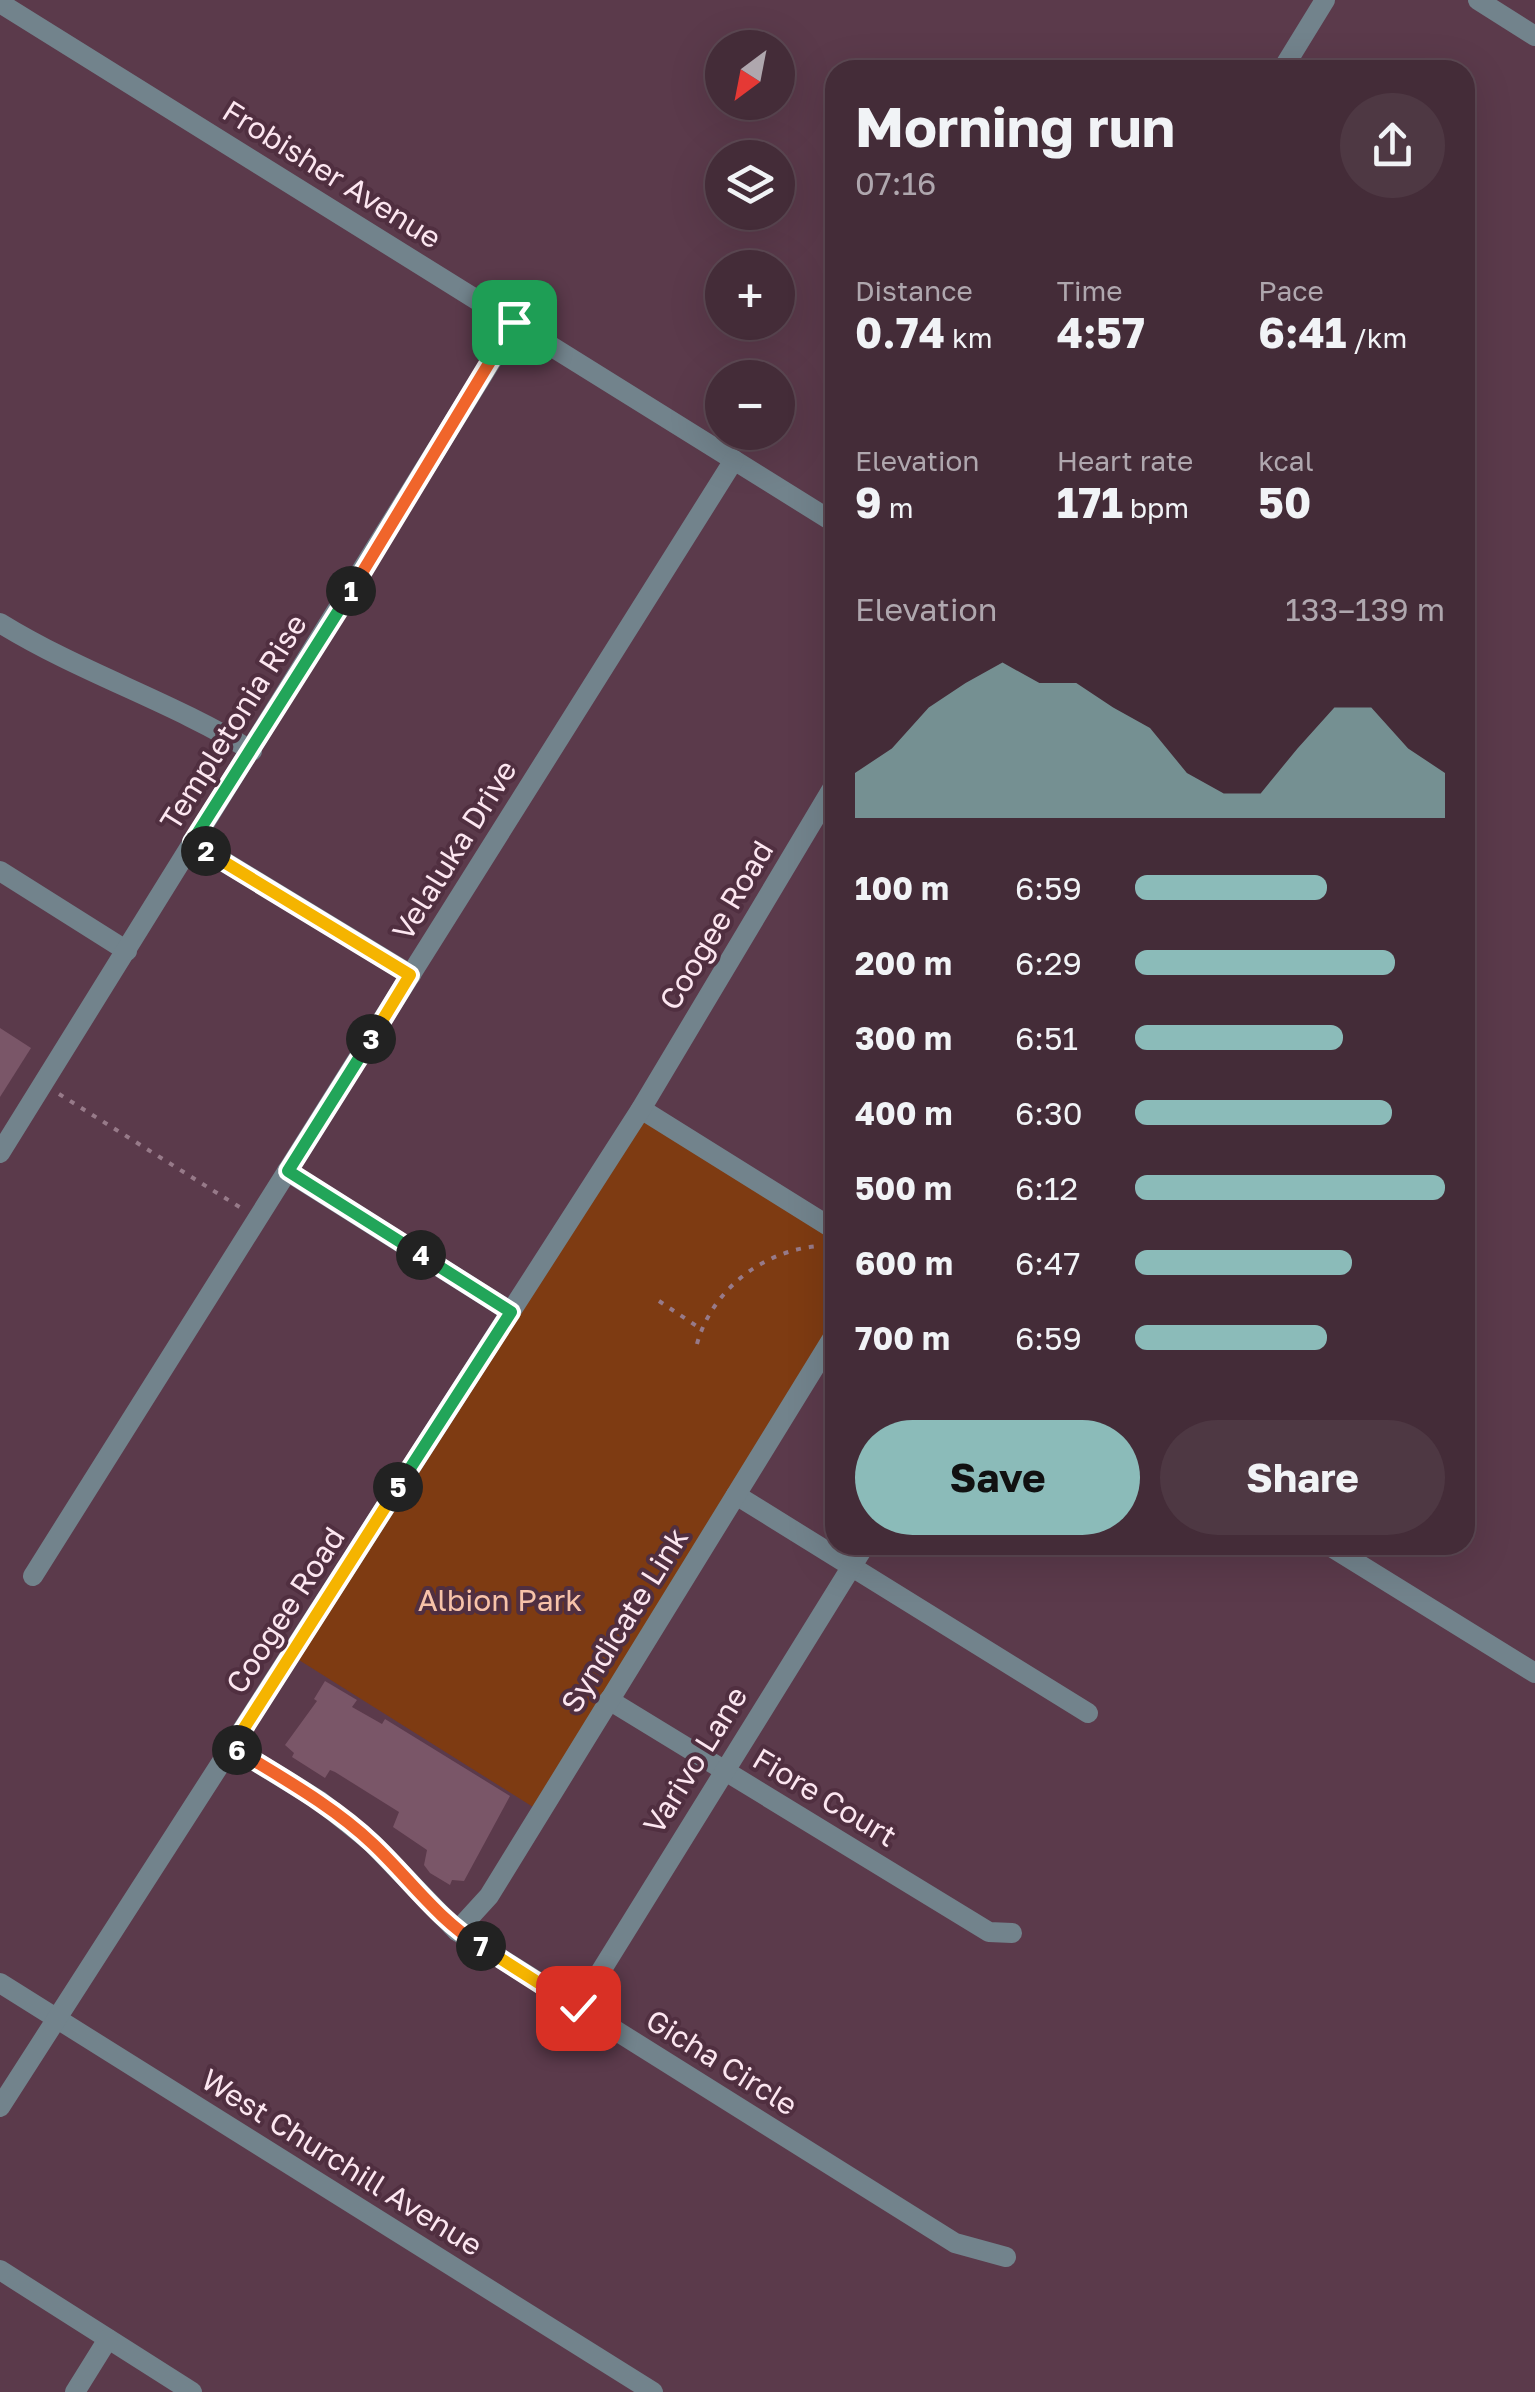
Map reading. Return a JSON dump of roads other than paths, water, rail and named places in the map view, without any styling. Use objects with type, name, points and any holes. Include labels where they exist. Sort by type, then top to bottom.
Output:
[{"type":"street","points":[[1288,60],[1325,0]]},
{"type":"street","points":[[1478,0],[1535,36]]},
{"type":"street","name":"Frobisher Avenue","points":[[0,3],[825,517]]},
{"type":"street","name":"Templetonia Rise","points":[[0,1152],[252,751],[514,322]]},
{"type":"street","name":"Velaluka Drive","points":[[33,1576],[734,460]]},
{"type":"street","points":[[0,623],[74,666],[186,711],[252,751]]},
{"type":"street","name":"Coogee Road","points":[[0,2107],[641,1108],[825,801]]},
{"type":"street","points":[[192,842],[410,975]]},
{"type":"street","points":[[0,871],[127,950]]},
{"type":"street","points":[[641,1108],[825,1236]]},
{"type":"street","points":[[288,1171],[511,1312]]},
{"type":"street","name":"Syndicate Link","points":[[457,1932],[489,1896],[825,1350]]},
{"type":"street","points":[[736,1496],[825,1551]]},
{"type":"street","points":[[832,1555],[1088,1713]]},
{"type":"street","name":"Varivo Lane","points":[[578,2008],[859,1555]]},
{"type":"street","points":[[1344,1555],[1535,1672]]},
{"type":"street","name":"Fiore Court","points":[[609,1700],[988,1932],[1012,1933]]},
{"type":"street","name":"Gicha Circle","points":[[232,1747],[320,1801],[371,1842],[457,1932],[955,2243],[1006,2256]]},
{"type":"street","name":"West Churchill Avenue","points":[[0,1983],[653,2392]]},
{"type":"street","points":[[0,2270],[192,2392]]},
{"type":"street","points":[[75,2392],[108,2339]]},
{"type":"park label","name":"Albion Park","points":[[500,1600]]}]
